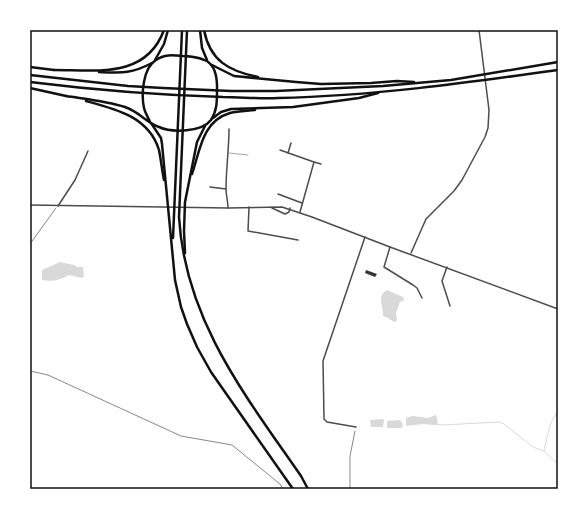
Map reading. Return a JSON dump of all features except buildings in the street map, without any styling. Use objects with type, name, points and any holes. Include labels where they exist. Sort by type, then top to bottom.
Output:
[{"type":"highway","points":[[54,70],[116,70],[130,66],[149,54],[164,30]]},
{"type":"highway","points":[[168,30],[164,44],[145,78],[143,101],[146,113],[162,144],[172,253],[178,295],[187,324],[197,347],[211,372],[293,489]]},
{"type":"highway","points":[[172,253],[182,30]]},
{"type":"highway","points":[[187,30],[179,183],[180,232],[186,264],[196,301],[207,330],[219,354],[308,489]]},
{"type":"highway","points":[[200,30],[202,48],[216,77],[218,87],[216,107],[211,120]]},
{"type":"highway","points":[[204,30],[206,40],[212,53],[225,66],[247,75],[270,80]]},
{"type":"highway","points":[[30,67],[54,70],[127,73],[137,71],[160,58],[171,55],[195,56],[202,58],[234,76],[270,80],[321,84],[397,81],[424,82]]},
{"type":"highway","points":[[30,76],[128,86],[230,91],[276,91],[383,86],[451,80],[558,62]]},
{"type":"highway","points":[[30,82],[127,92],[277,98],[385,92],[451,85],[558,70]]},
{"type":"highway","points":[[30,88],[123,106],[136,112],[159,127],[167,129],[190,130],[206,124],[221,112],[231,109],[293,107],[360,98],[385,92]]},
{"type":"highway","points":[[66,96],[121,111],[133,117],[144,126],[153,138],[159,150],[168,202]]},
{"type":"highway","points":[[188,186],[203,137],[212,124],[221,117],[230,113],[268,108]]},
{"type":"highway","points":[[186,264],[184,214],[197,142],[206,124]]},
{"type":"street","points":[[410,254],[426,219],[454,191],[462,180],[485,137],[488,128],[489,110],[479,30]]},
{"type":"street","points":[[228,208],[226,189],[229,129]]},
{"type":"street","points":[[288,153],[291,143]]},
{"type":"street","points":[[280,150],[321,164]]},
{"type":"street","points":[[58,206],[74,180],[88,151]]},
{"type":"street","points":[[300,212],[314,162]]},
{"type":"street","points":[[210,188],[226,189]]},
{"type":"street","points":[[278,194],[302,203]]},
{"type":"street","points":[[30,205],[228,208],[272,206],[290,208],[446,268],[558,308]]},
{"type":"street","points":[[272,206],[272,208],[285,214],[289,212],[290,208]]},
{"type":"street","points":[[249,207],[248,231],[298,240]]},
{"type":"street","points":[[356,428],[327,422],[324,419],[323,361],[365,237]]},
{"type":"street","points":[[390,247],[384,267],[417,288],[422,298]]},
{"type":"street","points":[[446,268],[442,281],[450,306]]},
{"type":"lane","points":[[229,153],[248,155]]},
{"type":"path","points":[[30,244],[58,206]]},
{"type":"path","points":[[30,371],[48,375],[181,436],[232,445],[280,484],[284,489]]},
{"type":"path","points":[[350,489],[350,456],[356,428]]},
{"type":"shaded area","points":[[60,262],[77,267],[83,267],[84,276],[82,278],[69,275],[56,280],[42,280],[42,270]]},
{"type":"shaded area","points":[[387,290],[403,297],[404,300],[400,302],[396,313],[397,321],[394,322],[383,316],[381,298]]},
{"type":"shaded area","points":[[436,415],[438,423],[435,425],[423,424],[406,426],[406,418],[413,416],[428,418]]},
{"type":"shaded area","points":[[383,419],[383,427],[371,427],[370,420]]},
{"type":"shaded area","points":[[400,420],[403,424],[402,428],[387,428],[387,421]]},
{"type":"waterway","points":[[558,410],[550,425],[544,451],[558,464]]},
{"type":"waterway","points":[[435,424],[442,425],[499,422],[504,424],[533,447],[544,451]]}]
